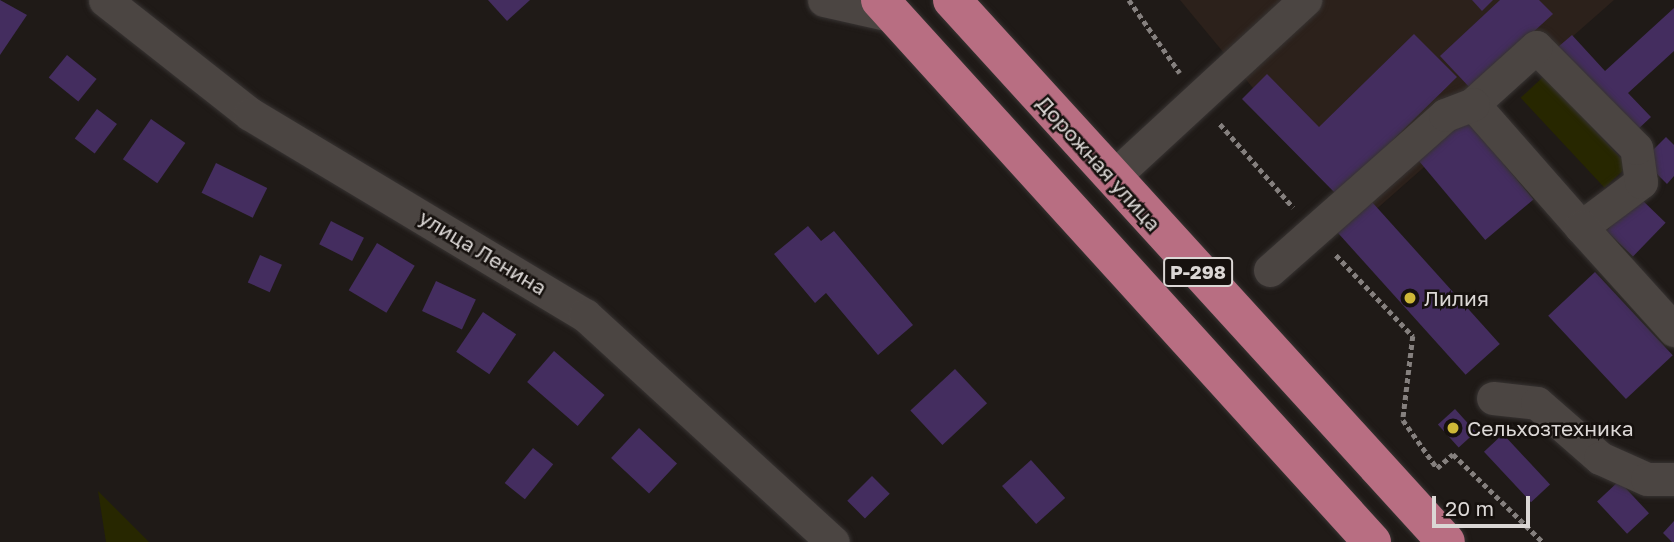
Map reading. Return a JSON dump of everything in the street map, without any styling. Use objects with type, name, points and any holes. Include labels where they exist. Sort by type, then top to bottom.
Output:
[{"type":"highway","name":"Дорожная улица","points":[[952,0],[1446,542]]},
{"type":"highway","name":"Р-298","points":[[887,8],[1372,542]]},
{"type":"street","name":"улица Ленина","points":[[105,0],[250,114],[585,315],[833,542]]},
{"type":"street","points":[[824,0],[887,8]]},
{"type":"street","points":[[1112,178],[1305,0]]},
{"type":"street","points":[[1270,271],[1445,115],[1473,104],[1536,47],[1636,148],[1641,182],[1581,227]]},
{"type":"street","points":[[1473,104],[1674,330]]},
{"type":"street","points":[[1493,398],[1537,403],[1600,458],[1647,480],[1674,480]]},
{"type":"path","points":[[1129,0],[1199,99],[1314,232],[1413,337],[1403,420],[1437,468],[1453,454],[1543,542]]},
{"type":"shaded area","points":[[1180,0],[1614,0],[1363,221]]},
{"type":"shaded area","points":[[1544,76],[1628,166],[1604,188],[1521,98]]},
{"type":"shaded area","points":[[98,491],[149,542],[106,542]]},
{"type":"building","points":[[0,0],[27,15],[0,55]]},
{"type":"building","points":[[488,0],[530,0],[507,21]]},
{"type":"building","points":[[1472,0],[1493,0],[1482,11]]},
{"type":"building","points":[[1500,0],[1539,0],[1553,14],[1471,89],[1440,56]]},
{"type":"building","points":[[1674,8],[1674,51],[1628,93],[1651,117],[1635,132],[1558,47],[1572,35],[1605,71]]},
{"type":"building","points":[[1414,34],[1457,77],[1337,195],[1242,99],[1267,74],[1319,127]]},
{"type":"building","points":[[67,55],[97,79],[78,101],[49,78]]},
{"type":"building","points":[[97,109],[117,124],[95,154],[75,139]]},
{"type":"building","points":[[151,119],[185,143],[157,183],[123,159]]},
{"type":"building","points":[[1466,119],[1533,199],[1485,240],[1418,159]]},
{"type":"building","points":[[1666,137],[1674,145],[1674,176],[1667,184],[1643,160]]},
{"type":"building","points":[[216,163],[267,188],[253,218],[202,193]]},
{"type":"building","points":[[1639,197],[1666,223],[1633,257],[1606,231]]},
{"type":"building","points":[[1372,202],[1500,344],[1466,375],[1338,233]]},
{"type":"building","points":[[331,221],[364,238],[352,261],[319,244]]},
{"type":"building","points":[[808,226],[821,241],[834,231],[913,325],[878,355],[826,293],[815,303],[774,254]]},
{"type":"building","points":[[377,243],[415,266],[386,313],[349,290]]},
{"type":"building","points":[[260,255],[282,265],[270,292],[248,282]]},
{"type":"building","points":[[1595,272],[1673,355],[1626,399],[1548,316]]},
{"type":"building","points":[[436,281],[476,300],[462,330],[422,311]]},
{"type":"building","points":[[483,312],[516,334],[489,374],[456,352]]},
{"type":"building","points":[[554,351],[605,395],[578,426],[527,382]]},
{"type":"building","points":[[955,369],[987,403],[942,445],[910,411]]},
{"type":"building","points":[[1455,409],[1476,432],[1459,447],[1438,424]]},
{"type":"building","points":[[639,428],[677,463],[649,493],[611,458]]},
{"type":"building","points":[[1503,434],[1550,484],[1531,502],[1484,452]]},
{"type":"building","points":[[533,448],[553,464],[525,499],[505,483]]},
{"type":"building","points":[[1031,460],[1065,498],[1036,524],[1002,486]]},
{"type":"building","points":[[872,476],[890,494],[865,518],[847,501]]},
{"type":"building","points":[[1619,481],[1649,513],[1627,534],[1597,501]]},
{"type":"building","points":[[1674,521],[1674,542],[1672,542],[1663,533]]},
{"type":"place","name":"Лилия","points":[[1410,298]]},
{"type":"place","name":"Сельхозтехника","points":[[1453,428]]}]
